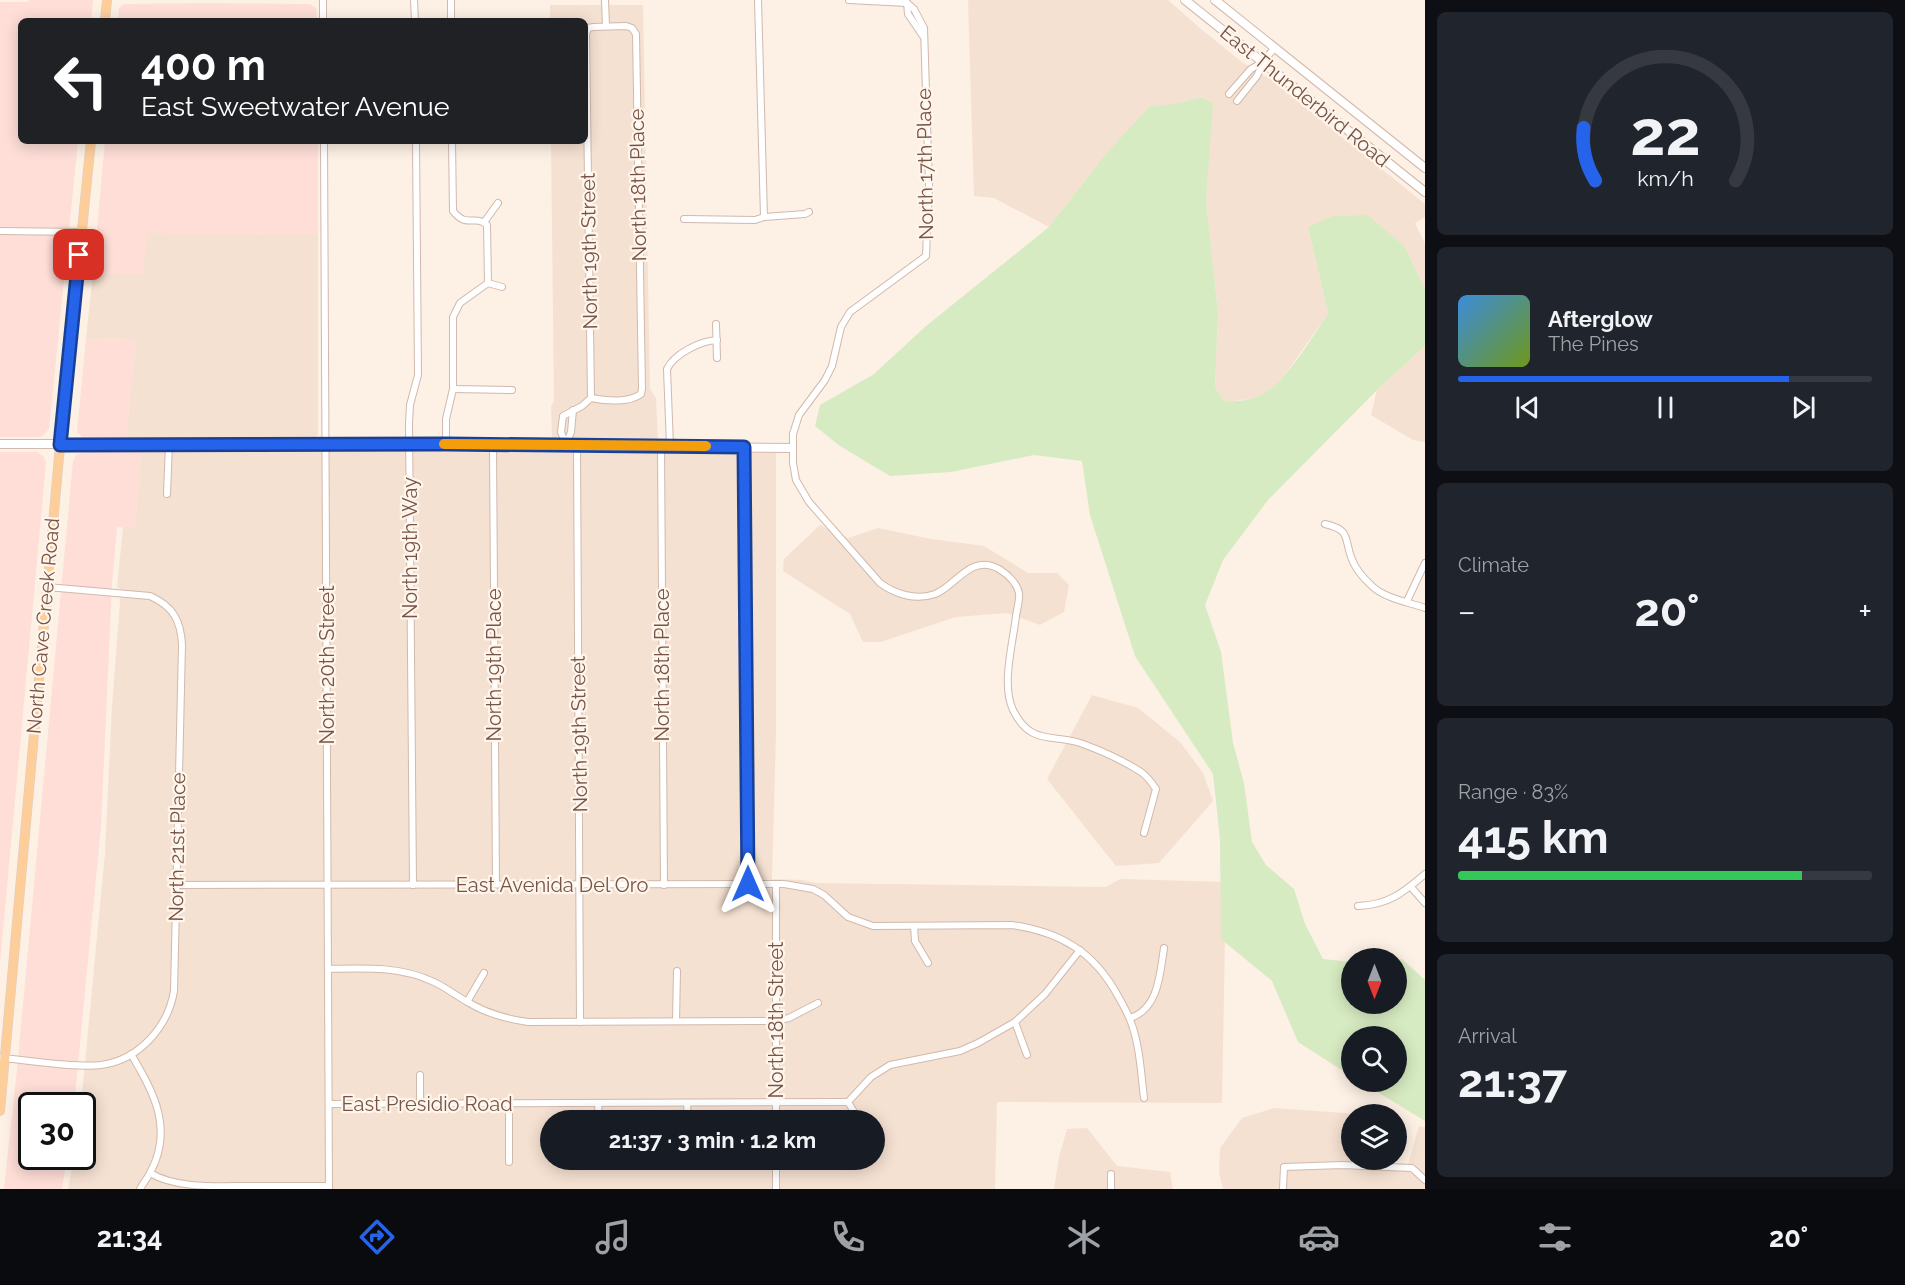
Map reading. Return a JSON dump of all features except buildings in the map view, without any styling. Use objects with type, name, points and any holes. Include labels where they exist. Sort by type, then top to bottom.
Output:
[{"type":"main road","points":[[105,18],[107,0]]},
{"type":"main road","name":"North Cave Creek Road","points":[[0,1111],[2,1058],[91,144]]},
{"type":"street","points":[[323,0],[323,18]]},
{"type":"street","points":[[414,0],[415,18]]},
{"type":"street","points":[[451,0],[451,18]]},
{"type":"street","points":[[605,0],[606,26]]},
{"type":"street","points":[[758,0],[764,217]]},
{"type":"street","name":"North 17th Place","points":[[849,0],[907,3],[908,14],[923,37],[929,186],[926,256],[850,312],[842,327],[828,373],[799,415],[793,434],[792,448],[796,480],[809,502],[880,583],[893,592],[911,596],[935,594],[965,570],[981,566],[996,567],[1011,577],[1019,593],[1007,686],[1011,705],[1017,717],[1035,734],[1046,738],[1082,743],[1143,773],[1156,789],[1144,833]]},
{"type":"street","name":"East Thunderbird Road","points":[[1185,0],[1425,192]]},
{"type":"street","name":"East Thunderbird Road","points":[[1215,0],[1425,168]]},
{"type":"street","name":"North 18th Place","points":[[591,398],[627,400],[641,394],[636,34],[632,28],[626,26],[606,26]]},
{"type":"street","name":"North 19th Street","points":[[588,28],[606,26]]},
{"type":"street","points":[[1237,101],[1257,76],[1264,61],[1275,47]]},
{"type":"street","points":[[1229,94],[1251,69],[1264,61]]},
{"type":"street","name":"North 20th Street","points":[[324,144],[329,1187]]},
{"type":"street","name":"North 19th Way","points":[[413,885],[409,445],[410,405],[418,375],[416,144]]},
{"type":"street","points":[[452,144],[453,211],[459,218],[466,221],[485,221]]},
{"type":"street","name":"North 19th Street","points":[[588,144],[591,398]]},
{"type":"street","points":[[485,221],[498,203]]},
{"type":"street","points":[[684,219],[755,220],[809,212]]},
{"type":"street","points":[[485,221],[488,236],[488,283]]},
{"type":"street","points":[[0,231],[81,232]]},
{"type":"street","points":[[446,444],[446,419],[453,389],[453,318],[460,303],[488,283]]},
{"type":"street","points":[[488,283],[502,287]]},
{"type":"street","points":[[716,324],[717,358]]},
{"type":"street","name":"North 18th Place","points":[[664,885],[667,369],[671,361],[706,341],[717,340]]},
{"type":"street","points":[[453,389],[512,390]]},
{"type":"street","points":[[566,445],[561,432],[563,416],[582,406],[591,398]]},
{"type":"street","points":[[566,445],[571,432],[573,410]]},
{"type":"street","points":[[0,444],[446,444],[792,448]]},
{"type":"street","points":[[167,494],[169,444]]},
{"type":"street","name":"North 19th Place","points":[[493,445],[496,884]]},
{"type":"street","name":"North 19th Street","points":[[577,446],[580,1022]]},
{"type":"street","points":[[744,447],[748,884]]},
{"type":"street","points":[[1325,524],[1341,529],[1347,536],[1354,564],[1374,588],[1386,596],[1407,601],[1425,609]]},
{"type":"street","points":[[1407,601],[1425,563]]},
{"type":"street","name":"North 21st Place","points":[[2,1058],[100,1065],[114,1062],[147,1043],[160,1027],[171,1004],[174,991],[182,645],[178,620],[166,605],[150,596],[47,587]]},
{"type":"street","points":[[1358,906],[1377,905],[1394,898],[1425,874]]},
{"type":"street","name":"North 18th Street","points":[[776,884],[776,1110]]},
{"type":"street","name":"East Avenida Del Oro","points":[[176,885],[798,885],[824,895],[848,917],[873,926],[1012,925],[1031,928],[1060,938],[1080,950],[1110,981],[1130,1018],[1136,1041],[1144,1098]]},
{"type":"street","points":[[1411,887],[1425,903]]},
{"type":"street","points":[[914,926],[915,941],[928,963]]},
{"type":"street","points":[[1130,1018],[1143,1012],[1153,997],[1158,986],[1164,948]]},
{"type":"street","points":[[853,1110],[848,1102],[871,1077],[890,1065],[960,1051],[1015,1022],[1046,994],[1080,950]]},
{"type":"street","points":[[328,969],[385,968],[403,971],[436,982],[467,1002],[506,1019],[528,1022],[775,1021],[789,1018],[818,1003]]},
{"type":"street","points":[[676,1021],[677,971]]},
{"type":"street","points":[[467,1002],[484,974]]},
{"type":"street","points":[[1015,1022],[1027,1056]]},
{"type":"street","points":[[131,1054],[155,1098],[159,1112],[160,1142],[150,1173],[140,1189]]},
{"type":"street","points":[[420,1075],[420,1104]]},
{"type":"street","name":"East Presidio Road","points":[[329,1104],[848,1102]]},
{"type":"street","points":[[598,1103],[598,1110]]},
{"type":"street","points":[[687,1103],[687,1110]]},
{"type":"street","points":[[509,1104],[509,1162]]},
{"type":"street","points":[[1283,1189],[1284,1167],[1342,1165],[1412,1168],[1425,1180]]},
{"type":"street","points":[[776,1170],[776,1189]]},
{"type":"street","points":[[150,1173],[158,1179],[194,1186],[329,1187]]},
{"type":"street","points":[[1111,1174],[1111,1189]]},
{"type":"shaded area","points":[[29,0],[93,0],[91,18],[18,18],[18,144],[78,144],[49,429],[41,437],[0,437],[0,2],[28,2]]},
{"type":"shaded area","points":[[968,0],[1168,0],[1242,62],[1270,79],[1425,204],[1425,217],[1415,223],[1425,244],[1425,289],[1405,247],[1308,227],[1328,313],[1287,372],[1271,390],[1257,398],[1225,402],[1215,387],[1218,312],[1206,201],[1212,103],[1201,97],[1178,103],[1104,156],[1049,227],[994,198],[974,196]]},
{"type":"shaded area","points":[[124,4],[310,4],[316,8],[317,18],[118,18],[119,8]]},
{"type":"shaded area","points":[[550,5],[643,5],[650,389],[656,398],[658,440],[552,439],[551,407],[554,401],[551,144],[588,144],[588,18],[550,18]]},
{"type":"shaded area","points":[[105,144],[318,144],[318,234],[148,233],[143,274],[93,272]]},
{"type":"shaded area","points":[[147,233],[318,234],[318,435],[315,437],[126,437],[136,340],[86,339],[93,272],[142,274]]},
{"type":"shaded area","points":[[86,339],[136,340],[126,437],[83,437],[77,432]]},
{"type":"shaded area","points":[[1425,346],[1425,442],[1413,440],[1371,415],[1377,390]]},
{"type":"shaded area","points":[[97,451],[141,451],[135,528],[117,527],[112,583],[101,826],[75,1092],[18,1092],[18,1170],[65,1170],[62,1189],[4,1189],[73,461],[77,454]]},
{"type":"shaded area","points":[[141,451],[776,453],[776,732],[772,879],[803,880],[815,883],[1106,887],[1120,879],[1226,882],[1222,1103],[997,1102],[995,1189],[68,1189],[72,1170],[96,1170],[96,1092],[82,1092],[105,853],[112,706],[121,589],[117,588],[123,527],[135,527]]},
{"type":"shaded area","points":[[0,452],[37,452],[44,457],[46,463],[0,963]]},
{"type":"shaded area","points":[[820,525],[848,538],[878,528],[931,539],[984,546],[1028,573],[1057,573],[1069,585],[1064,612],[1040,625],[1007,613],[956,617],[881,642],[863,642],[850,614],[783,571],[784,559]]},
{"type":"shaded area","points":[[1092,695],[1138,708],[1180,742],[1203,773],[1213,801],[1159,863],[1116,866],[1047,779]]},
{"type":"shaded area","points":[[1274,1108],[1341,1113],[1341,1170],[1406,1172],[1419,1126],[1425,1127],[1425,1189],[1223,1189],[1219,1173],[1220,1148],[1242,1118]]},
{"type":"shaded area","points":[[1087,1128],[1117,1166],[1170,1172],[1173,1189],[1054,1189],[1059,1157],[1067,1129]]},
{"type":"green space","points":[[1201,97],[1213,103],[1206,201],[1218,312],[1215,387],[1225,402],[1257,397],[1277,384],[1306,348],[1328,313],[1308,227],[1333,216],[1368,215],[1405,247],[1425,289],[1425,346],[1377,390],[1268,500],[1223,560],[1205,605],[1221,652],[1233,743],[1244,783],[1252,842],[1266,865],[1294,889],[1305,924],[1323,959],[1341,961],[1341,1014],[1407,1014],[1407,964],[1425,980],[1425,1121],[1407,1110],[1407,1104],[1397,1104],[1377,1092],[1407,1092],[1407,1026],[1341,1026],[1341,1070],[1298,1042],[1272,981],[1221,939],[1220,839],[1213,774],[1135,656],[1090,515],[1082,461],[1034,455],[951,472],[890,476],[840,446],[815,426],[820,405],[874,374],[926,326],[1049,227],[1104,156],[1149,107]]},
{"type":"slow traffic","points":[[444,444],[706,446]]},
{"type":"route","points":[[79,255],[60,445],[446,444],[744,447],[748,884]]}]
